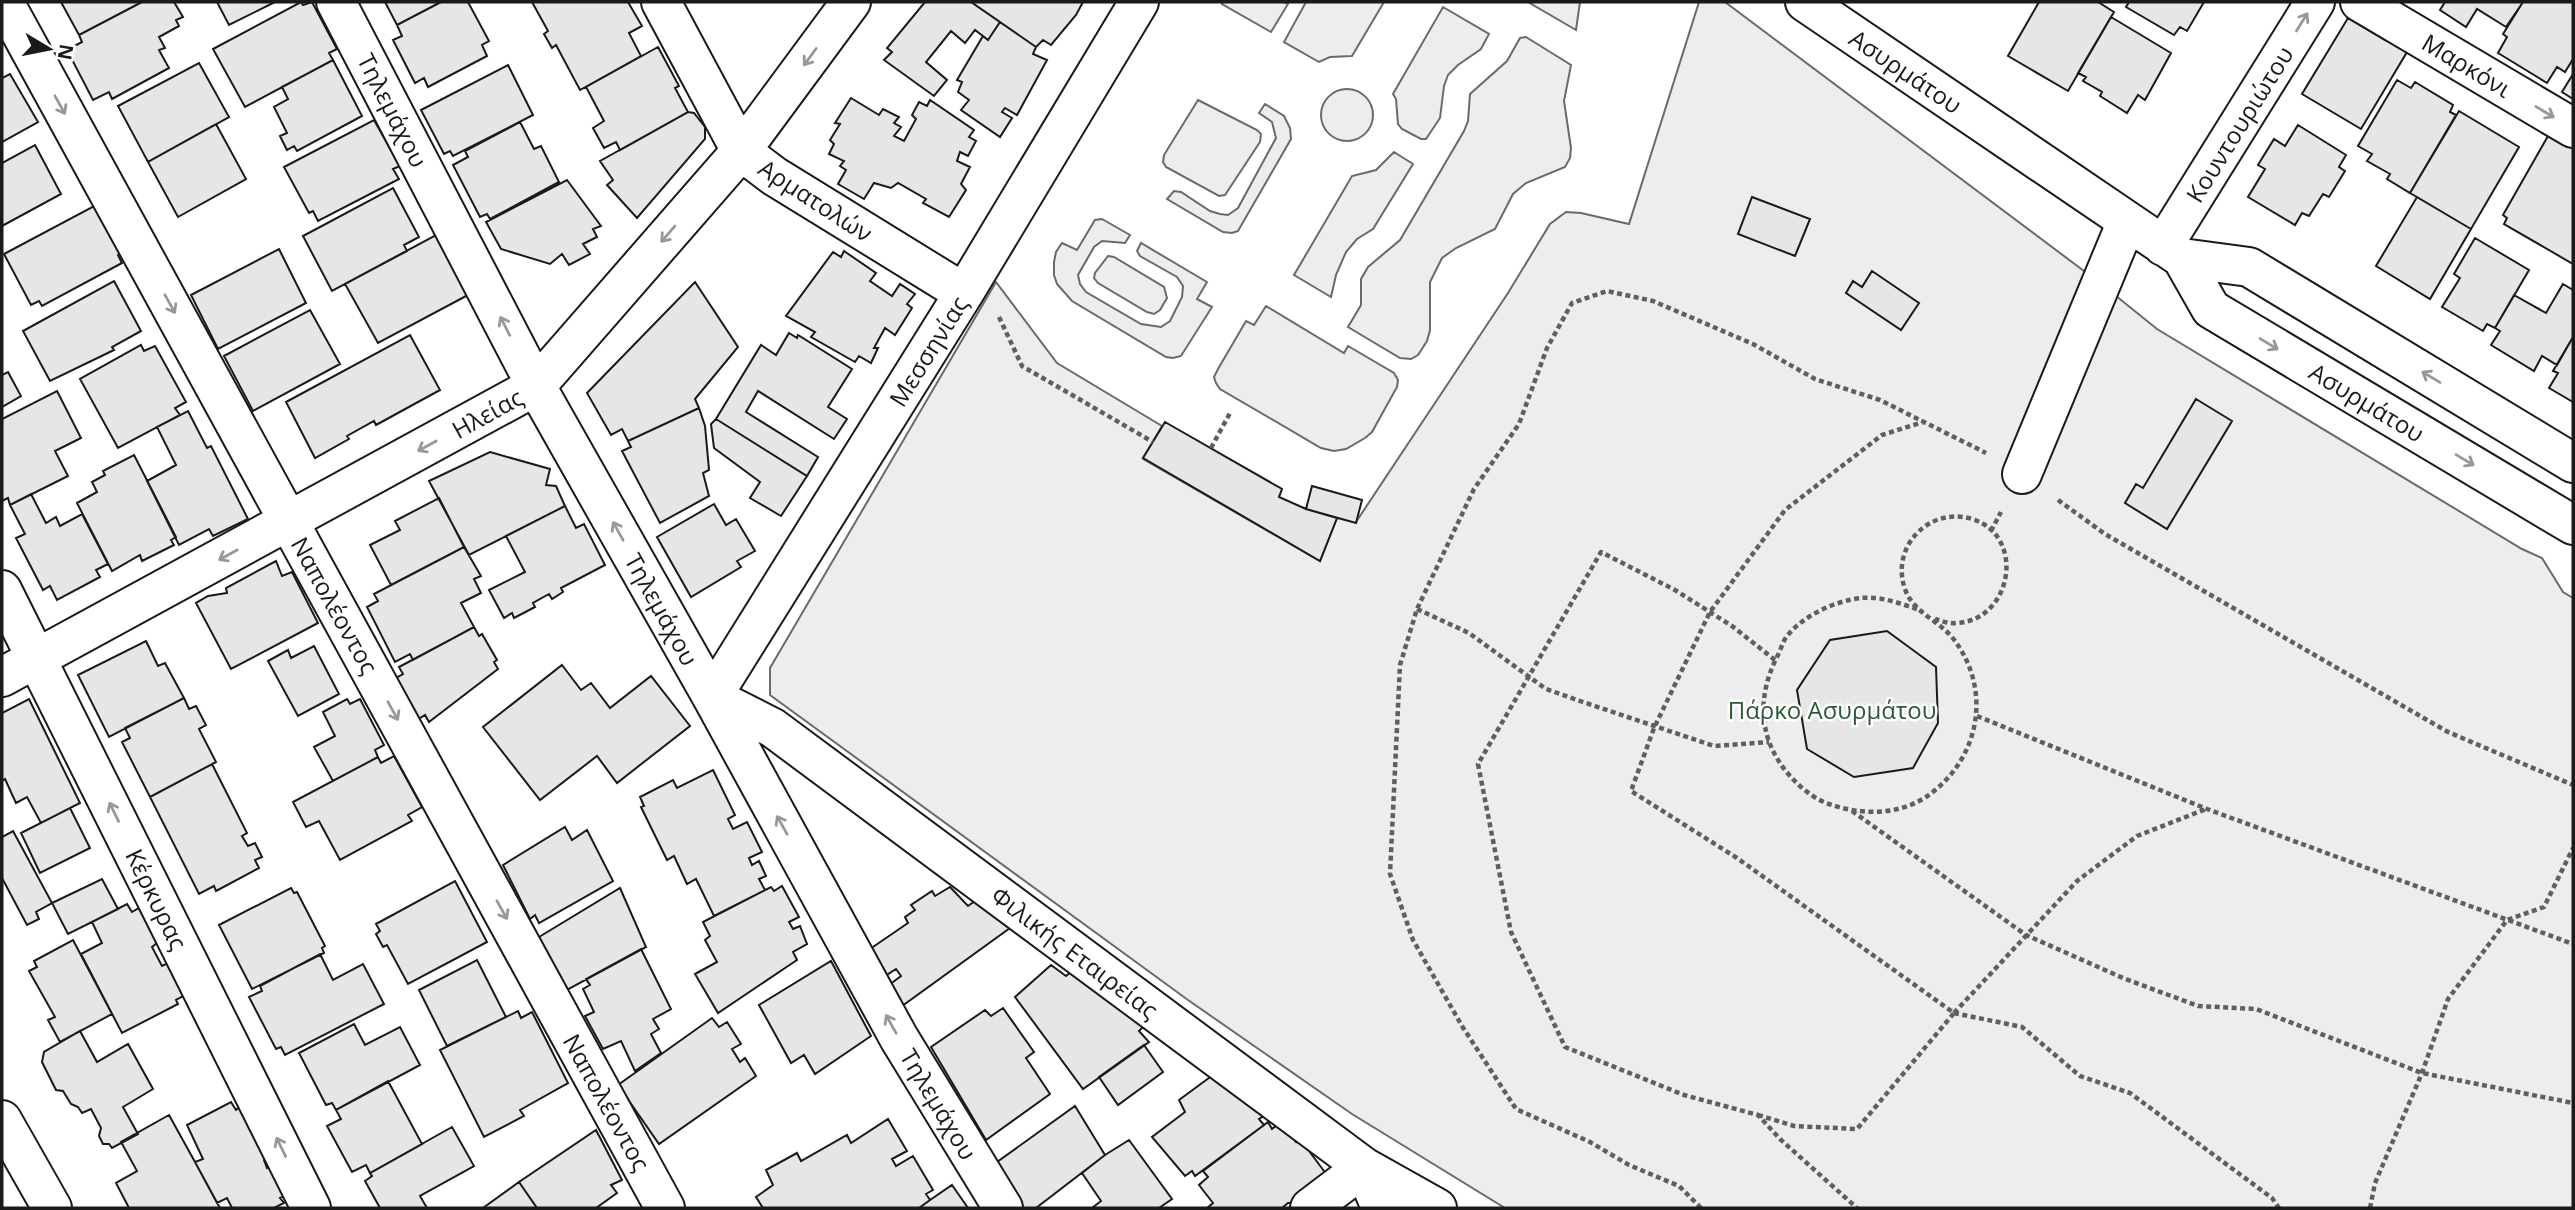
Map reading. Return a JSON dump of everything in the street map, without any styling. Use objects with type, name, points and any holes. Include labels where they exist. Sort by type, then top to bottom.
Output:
[{"type":"street","name":"Ναπολέοντος","points":[[4,2],[665,1208]]},
{"type":"street","name":"Τηλεμάχου","points":[[336,2],[536,386],[712,697],[899,1038],[1003,1208]]},
{"type":"street","name":"Αρματολών","points":[[661,2],[741,151],[774,176],[964,293]]},
{"type":"street","name":"Ηλείας","points":[[2,677],[536,386],[741,151],[851,2]]},
{"type":"street","name":"Μεσσηνίας","points":[[712,697],[964,293],[1139,2]]},
{"type":"street","name":"Ασυρμάτου","points":[[1805,2],[1835,13],[2172,252],[2211,309],[2573,525]]},
{"type":"street","name":"Κουντουριώτου","points":[[2172,252],[2315,2]]},
{"type":"street","name":"Μαρκόνι","points":[[2360,2],[2573,128]]},
{"type":"street","points":[[2022,474],[2127,221]]},
{"type":"street","name":"Ασυρμάτου","points":[[2172,252],[2249,267],[2573,463]]},
{"type":"street","name":"Κέρκυρας","points":[[2,590],[311,1208]]},
{"type":"street","name":"Φιλικής Εταιρείας","points":[[712,697],[773,728],[1364,1167],[1437,1208]]},
{"type":"street","points":[[7,1144],[52,1208]]},
{"type":"street","points":[[1310,1208],[1364,1167],[1381,1208]]},
{"type":"path","points":[[1701,1208],[1679,1186],[1516,1109],[1462,1026],[1413,940],[1390,874],[1400,665],[1417,610],[1474,489],[1519,424],[1547,348],[1572,303],[1607,291],[1653,301],[1753,344],[1815,379],[1881,400],[1990,455],[2022,474],[2105,534],[2448,732],[2573,785]]},
{"type":"path","points":[[964,293],[997,312],[1022,366],[1153,442]]},
{"type":"path","points":[[1211,448],[1230,413]]},
{"type":"path","points":[[1923,422],[1881,435],[1785,510],[1710,611],[1654,728],[1631,791],[1737,858],[1954,1013],[2022,1027],[2080,1076],[2130,1093],[2272,1198],[2279,1208]]},
{"type":"path","points":[[1917,609],[1905,592],[1900,571],[1904,551],[1915,533],[1932,521],[1953,516],[1973,520],[1991,531],[2003,548],[2008,568],[2004,589],[1993,607],[1976,619],[1955,624],[1935,619],[1891,600],[1862,598],[1834,604],[1809,617],[1787,636],[1764,687],[1763,715],[1769,742],[1782,767],[1801,788],[1825,803],[1852,811],[1879,813],[1906,807],[1931,794],[1952,775],[1967,751],[1978,716],[1970,666],[1955,640],[1935,619]]},
{"type":"path","points":[[1775,660],[1710,611],[1601,552],[1478,764],[1511,932],[1565,1047],[1684,1095],[1794,1126],[1857,1129],[1954,1013],[2077,881],[2137,836],[2207,809]]},
{"type":"path","points":[[1417,610],[1469,633],[1546,689],[1654,728],[1714,746],[1769,742]]},
{"type":"path","points":[[1978,716],[2207,809],[2573,944]]},
{"type":"path","points":[[1852,811],[2026,935],[2123,978],[2198,1006],[2256,1009],[2422,1073],[2573,1103]]},
{"type":"path","points":[[2370,1208],[2375,1183],[2422,1073],[2448,999],[2507,920],[2544,906],[2573,848]]},
{"type":"path","points":[[1758,1115],[1780,1139],[1857,1208]]},
{"type":"shaded area","points":[[1306,2],[1384,2],[1352,56],[1330,57],[1319,62],[1284,42]]},
{"type":"shaded area","points":[[1528,2],[1580,2],[1576,30]]},
{"type":"shaded area","name":"Πάρκο Ασυρμάτου","points":[[1699,2],[1725,2],[2100,283],[2157,329],[2522,549],[2542,558],[2563,592],[2573,598],[2573,1208],[1505,1208],[1352,1114],[1188,1000],[770,695],[770,668],[996,282],[1057,363],[1162,426],[1143,459],[1320,561],[1337,518],[1356,522],[1508,293],[1550,224],[1566,212],[1629,224]]},
{"type":"shaded area","points":[[1222,4],[1288,4],[1271,32]]},
{"type":"shaded area","points":[[1443,7],[1489,34],[1481,49],[1448,75],[1440,118],[1426,139],[1421,139],[1398,124],[1396,99],[1393,94]]},
{"type":"shaded area","points":[[1526,37],[1571,65],[1564,101],[1570,158],[1565,167],[1526,183],[1513,194],[1495,229],[1442,258],[1430,282],[1430,330],[1427,341],[1418,355],[1411,359],[1400,358],[1348,327],[1361,305],[1361,279],[1368,267],[1400,240],[1464,131],[1468,121],[1470,94],[1507,61],[1520,38]]},
{"type":"shaded area","points":[[1347,89],[1357,91],[1365,97],[1371,105],[1371,125],[1365,133],[1357,139],[1347,141],[1337,139],[1329,133],[1323,125],[1321,115],[1323,105],[1329,97],[1337,91]]},
{"type":"shaded area","points":[[1198,100],[1261,134],[1260,142],[1225,195],[1219,196],[1166,167],[1163,162],[1164,155]]},
{"type":"shaded area","points":[[1265,104],[1284,116],[1290,128],[1291,139],[1238,231],[1223,232],[1167,199],[1174,191],[1181,192],[1210,211],[1220,214],[1228,215],[1238,208],[1276,138],[1272,122],[1259,113]]},
{"type":"shaded area","points":[[1394,152],[1413,164],[1373,229],[1357,239],[1346,252],[1336,275],[1331,297],[1294,275],[1352,176],[1376,170]]},
{"type":"shaded area","points":[[1102,219],[1130,235],[1125,243],[1102,241],[1094,247],[1078,275],[1086,292],[1141,324],[1161,327],[1170,321],[1182,297],[1183,286],[1177,277],[1140,256],[1137,251],[1141,243],[1207,282],[1197,299],[1212,307],[1181,356],[1166,357],[1072,301],[1057,284],[1054,262],[1062,243],[1077,250],[1095,220]]},
{"type":"shaded area","points":[[1108,256],[1164,287],[1167,298],[1160,310],[1154,314],[1147,312],[1098,283],[1094,278],[1095,273]]},
{"type":"shaded area","points":[[1266,306],[1344,353],[1348,346],[1394,373],[1398,380],[1397,387],[1372,432],[1365,438],[1346,449],[1334,451],[1321,448],[1220,389],[1214,377],[1218,369],[1246,321],[1254,325]]},
{"type":"building","points":[[61,2],[142,2],[79,35]]},
{"type":"building","points":[[142,2],[174,2],[183,17],[176,20],[179,26],[159,37],[165,48],[159,50],[169,68],[112,99],[109,92],[93,100],[67,50],[82,42],[79,35]]},
{"type":"building","points":[[217,2],[275,2],[229,25]]},
{"type":"building","points":[[301,2],[303,5],[312,2],[337,49],[329,53],[333,60],[245,107],[213,49]]},
{"type":"building","points":[[385,2],[441,2],[397,25]]},
{"type":"building","points":[[441,2],[468,2],[489,41],[482,45],[487,56],[428,87],[424,78],[415,83],[393,40],[402,36],[397,25]]},
{"type":"building","points":[[532,2],[628,2],[642,26],[629,33],[641,56],[580,90],[556,45],[552,48],[544,34],[548,31]]},
{"type":"building","points":[[925,2],[971,2],[1000,22],[988,40],[975,30],[965,43],[951,31],[926,62],[947,80],[934,96],[884,60],[892,52],[887,48]]},
{"type":"building","points":[[971,2],[1083,2],[1076,15],[1051,45],[1043,40],[1036,47]]},
{"type":"building","points":[[2039,2],[2098,2],[2114,12],[2068,91],[2008,56]]},
{"type":"building","points":[[2129,2],[2204,2],[2187,31],[2180,27],[2174,35],[2126,7]]},
{"type":"building","points":[[2445,2],[2523,2],[2506,27],[2477,9],[2466,27],[2440,10]]},
{"type":"building","points":[[2523,2],[2573,2],[2573,59],[2565,72],[2557,67],[2547,83],[2498,53],[2507,37],[2503,34]]},
{"type":"building","points":[[2111,17],[2171,53],[2145,100],[2138,95],[2127,113],[2100,96],[2102,92],[2083,81],[2086,77],[2078,73]]},
{"type":"building","points":[[2348,18],[2385,40],[2387,34],[2410,47],[2361,129],[2302,94]]},
{"type":"building","points":[[1000,22],[1036,47],[1033,54],[1047,60],[1017,115],[1005,108],[1002,112],[1012,118],[1000,137],[961,110],[969,100],[958,92],[962,82],[957,80],[983,36],[988,40]]},
{"type":"building","points":[[658,47],[679,86],[675,88],[688,112],[620,150],[616,142],[604,148],[593,128],[604,121],[586,87]]},
{"type":"building","points":[[333,60],[362,116],[297,151],[294,146],[287,150],[280,136],[287,133],[274,107],[288,99],[282,87]]},
{"type":"building","points":[[199,63],[229,117],[148,162],[118,106]]},
{"type":"building","points":[[508,65],[533,115],[453,156],[450,151],[444,154],[421,110]]},
{"type":"building","points":[[10,74],[38,122],[2,142],[2,78]]},
{"type":"building","points":[[2573,74],[2573,99],[2562,92]]},
{"type":"building","points":[[2397,80],[2411,88],[2415,82],[2453,105],[2450,112],[2456,115],[2410,193],[2387,179],[2390,174],[2367,161],[2372,154],[2358,146]]},
{"type":"building","points":[[851,98],[879,115],[883,109],[899,117],[894,123],[901,127],[894,136],[904,141],[916,119],[912,115],[919,102],[927,106],[930,100],[974,130],[969,137],[976,141],[968,156],[960,152],[957,161],[970,167],[961,184],[966,190],[949,217],[923,203],[926,199],[898,183],[891,188],[874,183],[864,199],[838,184],[846,170],[840,166],[844,161],[829,154],[834,144],[830,140],[840,124],[835,123]]},
{"type":"building","points":[[2459,111],[2519,147],[2471,229],[2410,193]]},
{"type":"building","points":[[688,112],[694,113],[705,127],[705,139],[637,218],[607,185],[613,180],[600,161]]},
{"type":"building","points":[[374,120],[400,166],[393,169],[399,179],[318,221],[313,211],[309,213],[284,167]]},
{"type":"building","points":[[520,122],[534,149],[541,146],[559,182],[490,219],[487,214],[480,217],[453,165],[468,157],[465,151]]},
{"type":"building","points":[[216,124],[246,179],[178,217],[148,162]]},
{"type":"building","points":[[2298,125],[2346,155],[2339,167],[2345,171],[2329,197],[2323,194],[2309,216],[2302,213],[2295,225],[2248,197],[2265,169],[2258,165],[2274,139],[2285,146]]},
{"type":"building","points":[[2555,134],[2573,145],[2573,264],[2504,224],[2507,218],[2503,215],[2548,136],[2553,138]]},
{"type":"building","points":[[35,145],[61,194],[2,226],[2,163]]},
{"type":"building","points":[[567,180],[601,226],[593,229],[597,237],[583,244],[590,254],[569,265],[562,254],[550,264],[501,249],[486,222]]},
{"type":"building","points":[[393,188],[419,237],[404,245],[407,251],[332,291],[303,236]]},
{"type":"building","points":[[1752,197],[1810,219],[1795,256],[1738,234]]},
{"type":"building","points":[[2417,197],[2471,229],[2430,299],[2376,266]]},
{"type":"building","points":[[96,205],[121,253],[118,255],[122,263],[42,306],[39,301],[31,305],[4,254]]},
{"type":"building","points":[[436,235],[468,295],[378,343],[345,284]]},
{"type":"building","points":[[2475,238],[2529,270],[2495,328],[2487,324],[2483,331],[2442,307],[2460,278],[2454,274]]},
{"type":"building","points":[[279,249],[306,303],[218,349],[191,295]]},
{"type":"building","points":[[844,251],[876,273],[870,281],[892,296],[900,284],[915,294],[907,304],[912,308],[895,335],[885,328],[874,348],[878,348],[871,363],[859,356],[855,362],[811,337],[815,332],[786,316],[833,252],[841,257]]},
{"type":"building","points":[[1872,271],[1919,303],[1901,330],[1846,293],[1853,281],[1862,287]]},
{"type":"building","points":[[114,281],[141,331],[112,347],[114,350],[50,381],[23,331]]},
{"type":"building","points":[[695,282],[738,347],[695,399],[699,408],[628,441],[622,429],[611,435],[587,393]]},
{"type":"building","points":[[2563,284],[2573,290],[2573,337],[2557,365],[2542,356],[2534,371],[2491,345],[2500,331],[2495,328],[2514,295],[2546,313]]},
{"type":"building","points":[[310,310],[340,364],[253,411],[224,356]]},
{"type":"building","points":[[789,333],[797,338],[798,335],[852,369],[828,407],[847,419],[834,439],[758,391],[746,412],[818,457],[807,476],[716,419],[761,345],[776,355]]},
{"type":"building","points":[[410,335],[440,390],[376,425],[374,421],[315,458],[286,402]]},
{"type":"building","points":[[2573,337],[2573,402],[2549,388],[2558,373],[2553,371]]},
{"type":"building","points":[[141,345],[144,351],[155,346],[186,402],[175,408],[180,415],[118,448],[80,379]]},
{"type":"building","points":[[8,372],[21,396],[2,407],[2,375]]},
{"type":"building","points":[[57,391],[81,438],[55,451],[68,476],[10,505],[8,498],[2,501],[2,419]]},
{"type":"building","points":[[2196,399],[2232,421],[2167,529],[2125,503],[2136,484],[2143,488]]},
{"type":"building","points":[[699,408],[705,426],[709,470],[703,473],[709,496],[660,523],[622,451],[631,447],[628,441]]},
{"type":"building","points":[[188,411],[207,448],[211,446],[248,519],[213,536],[209,529],[179,545],[147,481],[176,465],[157,427]]},
{"type":"building","points":[[716,419],[807,476],[781,516],[750,498],[760,482],[714,448],[711,424]]},
{"type":"building","points":[[1165,422],[1282,489],[1279,497],[1337,518],[1320,561],[1143,458]]},
{"type":"building","points":[[490,452],[550,469],[546,485],[556,486],[565,506],[469,555],[429,481]]},
{"type":"building","points":[[134,455],[176,537],[171,540],[174,545],[142,561],[140,555],[112,571],[77,503],[97,492],[92,482],[105,475],[103,471]]},
{"type":"building","points":[[1312,486],[1362,500],[1356,523],[1306,509]]},
{"type":"building","points":[[31,494],[46,523],[56,517],[60,526],[82,514],[108,564],[96,570],[100,577],[57,600],[50,586],[43,590],[16,538],[25,534],[10,505]]},
{"type":"building","points":[[439,498],[464,547],[391,585],[370,545],[400,530],[395,521]]},
{"type":"building","points":[[714,504],[726,525],[736,519],[755,551],[737,561],[741,567],[691,597],[657,537]]},
{"type":"building","points":[[565,506],[576,528],[584,524],[605,565],[561,588],[563,592],[552,599],[549,594],[533,603],[535,607],[514,618],[512,613],[504,618],[489,590],[525,572],[506,536]]},
{"type":"building","points":[[464,547],[481,576],[474,579],[481,593],[461,603],[474,627],[413,660],[410,654],[395,662],[367,607],[378,601],[374,594]]},
{"type":"building","points":[[276,561],[282,576],[292,572],[318,623],[231,669],[196,603],[208,596],[227,593],[226,588]]},
{"type":"building","points":[[474,627],[479,636],[482,634],[497,660],[494,662],[498,669],[429,722],[425,715],[417,720],[394,679],[403,674],[399,667]]},
{"type":"building","points":[[1887,631],[1936,667],[1938,723],[1913,768],[1854,777],[1807,749],[1797,690],[1830,640]]},
{"type":"building","points":[[146,641],[158,666],[165,663],[184,698],[109,737],[78,675]]},
{"type":"building","points":[[314,646],[339,694],[298,716],[268,661],[288,650],[291,658]]},
{"type":"building","points":[[562,665],[581,690],[591,683],[610,708],[651,676],[690,726],[617,783],[597,756],[540,800],[483,727]]},
{"type":"building","points":[[184,698],[189,709],[196,706],[206,725],[199,729],[216,762],[150,797],[122,742],[130,738],[125,728]]},
{"type":"building","points":[[29,699],[80,803],[41,823],[27,797],[16,803],[5,779],[2,781],[2,713]]},
{"type":"building","points":[[347,699],[350,704],[360,699],[384,745],[375,750],[378,757],[333,781],[314,747],[335,736],[323,712]]},
{"type":"building","points":[[394,756],[422,807],[408,815],[412,821],[340,860],[319,821],[306,827],[293,802],[378,757],[381,763]]},
{"type":"building","points":[[212,764],[247,833],[242,836],[248,846],[255,843],[262,857],[255,860],[259,868],[216,891],[214,886],[199,894],[150,797]]},
{"type":"building","points":[[713,770],[735,815],[728,819],[733,829],[747,822],[762,852],[749,858],[752,865],[759,861],[766,876],[759,879],[765,890],[714,916],[696,879],[687,884],[674,856],[667,860],[641,807],[644,806],[640,797],[673,780],[677,788]]},
{"type":"building","points":[[70,808],[90,848],[40,873],[21,833]]},
{"type":"building","points":[[565,827],[572,840],[587,830],[613,881],[539,923],[535,915],[530,919],[503,865]]},
{"type":"building","points":[[13,831],[52,903],[36,912],[39,919],[27,925],[2,878],[2,837]]},
{"type":"building","points":[[102,879],[118,909],[68,934],[52,903]]},
{"type":"building","points":[[455,881],[487,942],[408,984],[387,945],[383,947],[376,934],[380,931],[376,924]]},
{"type":"building","points":[[782,886],[799,917],[789,922],[793,929],[800,926],[807,944],[793,952],[797,960],[718,1013],[695,974],[717,962],[705,940],[710,936],[703,922],[771,887],[774,891]]},
{"type":"building","points":[[950,887],[968,906],[975,901],[1010,928],[902,1006],[889,985],[901,976],[896,969],[885,976],[870,949],[908,923],[905,917],[915,910],[911,905],[932,891],[935,896]]},
{"type":"building","points":[[291,888],[294,893],[297,892],[325,946],[322,948],[324,953],[252,989],[219,925]]},
{"type":"building","points":[[620,888],[646,947],[567,990],[539,937]]},
{"type":"building","points":[[127,904],[132,912],[139,908],[157,943],[152,947],[162,966],[168,963],[185,995],[176,1000],[178,1004],[122,1033],[81,954],[102,943],[92,922]]},
{"type":"building","points":[[73,940],[112,1014],[60,1042],[48,1020],[55,1017],[29,971],[37,967],[34,961]]},
{"type":"building","points":[[641,949],[671,1009],[653,1019],[659,1029],[651,1034],[661,1053],[635,1071],[621,1041],[603,1049],[585,1016],[594,1012],[583,989],[590,985],[586,979]]},
{"type":"building","points":[[320,954],[333,980],[363,964],[384,1004],[285,1055],[281,1047],[276,1049],[249,997],[262,991],[260,986]]},
{"type":"building","points":[[477,960],[506,1017],[447,1046],[419,990]]},
{"type":"building","points":[[831,961],[871,1036],[815,1074],[804,1055],[791,1063],[759,1005]]},
{"type":"building","points":[[1051,965],[1066,976],[1072,971],[1146,1024],[1139,1031],[1149,1042],[1083,1089],[1015,997]]},
{"type":"building","points":[[1003,1008],[1034,1052],[1026,1058],[1050,1094],[986,1140],[931,1047],[985,1010],[991,1016]]},
{"type":"building","points":[[518,1011],[521,1018],[532,1012],[568,1083],[520,1110],[524,1116],[484,1137],[440,1050]]},
{"type":"building","points":[[712,1018],[719,1027],[727,1022],[741,1044],[732,1049],[740,1062],[745,1058],[756,1076],[659,1144],[618,1085]]},
{"type":"building","points":[[354,1024],[365,1045],[400,1027],[420,1065],[336,1110],[332,1103],[326,1105],[299,1053]]},
{"type":"building","points":[[80,1031],[97,1062],[128,1044],[153,1089],[123,1107],[138,1134],[112,1148],[109,1144],[103,1144],[99,1136],[101,1128],[91,1109],[82,1113],[78,1107],[71,1104],[63,1091],[56,1090],[42,1062],[44,1052]]},
{"type":"building","points":[[1144,1045],[1163,1072],[1118,1105],[1099,1077]]},
{"type":"building","points":[[1213,1075],[1267,1114],[1259,1119],[1264,1125],[1195,1176],[1192,1171],[1185,1176],[1152,1137],[1185,1112],[1179,1100]]},
{"type":"building","points":[[388,1081],[422,1144],[370,1173],[366,1165],[352,1172],[327,1126],[341,1119],[336,1110]]},
{"type":"building","points":[[231,1102],[236,1110],[239,1107],[267,1153],[264,1160],[267,1168],[274,1164],[290,1194],[280,1198],[284,1203],[274,1208],[232,1208],[227,1198],[217,1203],[195,1162],[203,1159],[187,1125]]},
{"type":"building","points":[[1075,1106],[1105,1155],[1036,1208],[1024,1208],[997,1162]]},
{"type":"building","points":[[169,1115],[220,1208],[129,1208],[116,1183],[137,1171],[121,1142]]},
{"type":"building","points":[[888,1119],[907,1151],[892,1159],[896,1166],[913,1156],[933,1190],[926,1194],[930,1200],[919,1208],[763,1208],[756,1197],[773,1185],[766,1170],[797,1153],[801,1161],[847,1135],[851,1143]]},
{"type":"building","points":[[1282,1121],[1296,1142],[1303,1143],[1327,1175],[1294,1203],[1288,1203],[1282,1208],[1207,1208],[1213,1203],[1199,1185],[1208,1177],[1203,1171],[1268,1122],[1272,1129]]},
{"type":"building","points":[[452,1127],[474,1166],[420,1196],[427,1208],[380,1208],[365,1181],[372,1176],[370,1173]]},
{"type":"building","points":[[596,1130],[622,1180],[611,1185],[617,1193],[596,1208],[537,1208],[519,1182]]},
{"type":"building","points":[[1129,1140],[1172,1199],[1159,1208],[1092,1208],[1101,1201],[1082,1173]]},
{"type":"building","points":[[519,1182],[537,1208],[483,1208]]},
{"type":"building","points":[[952,1185],[968,1208],[919,1208],[930,1200]]}]
